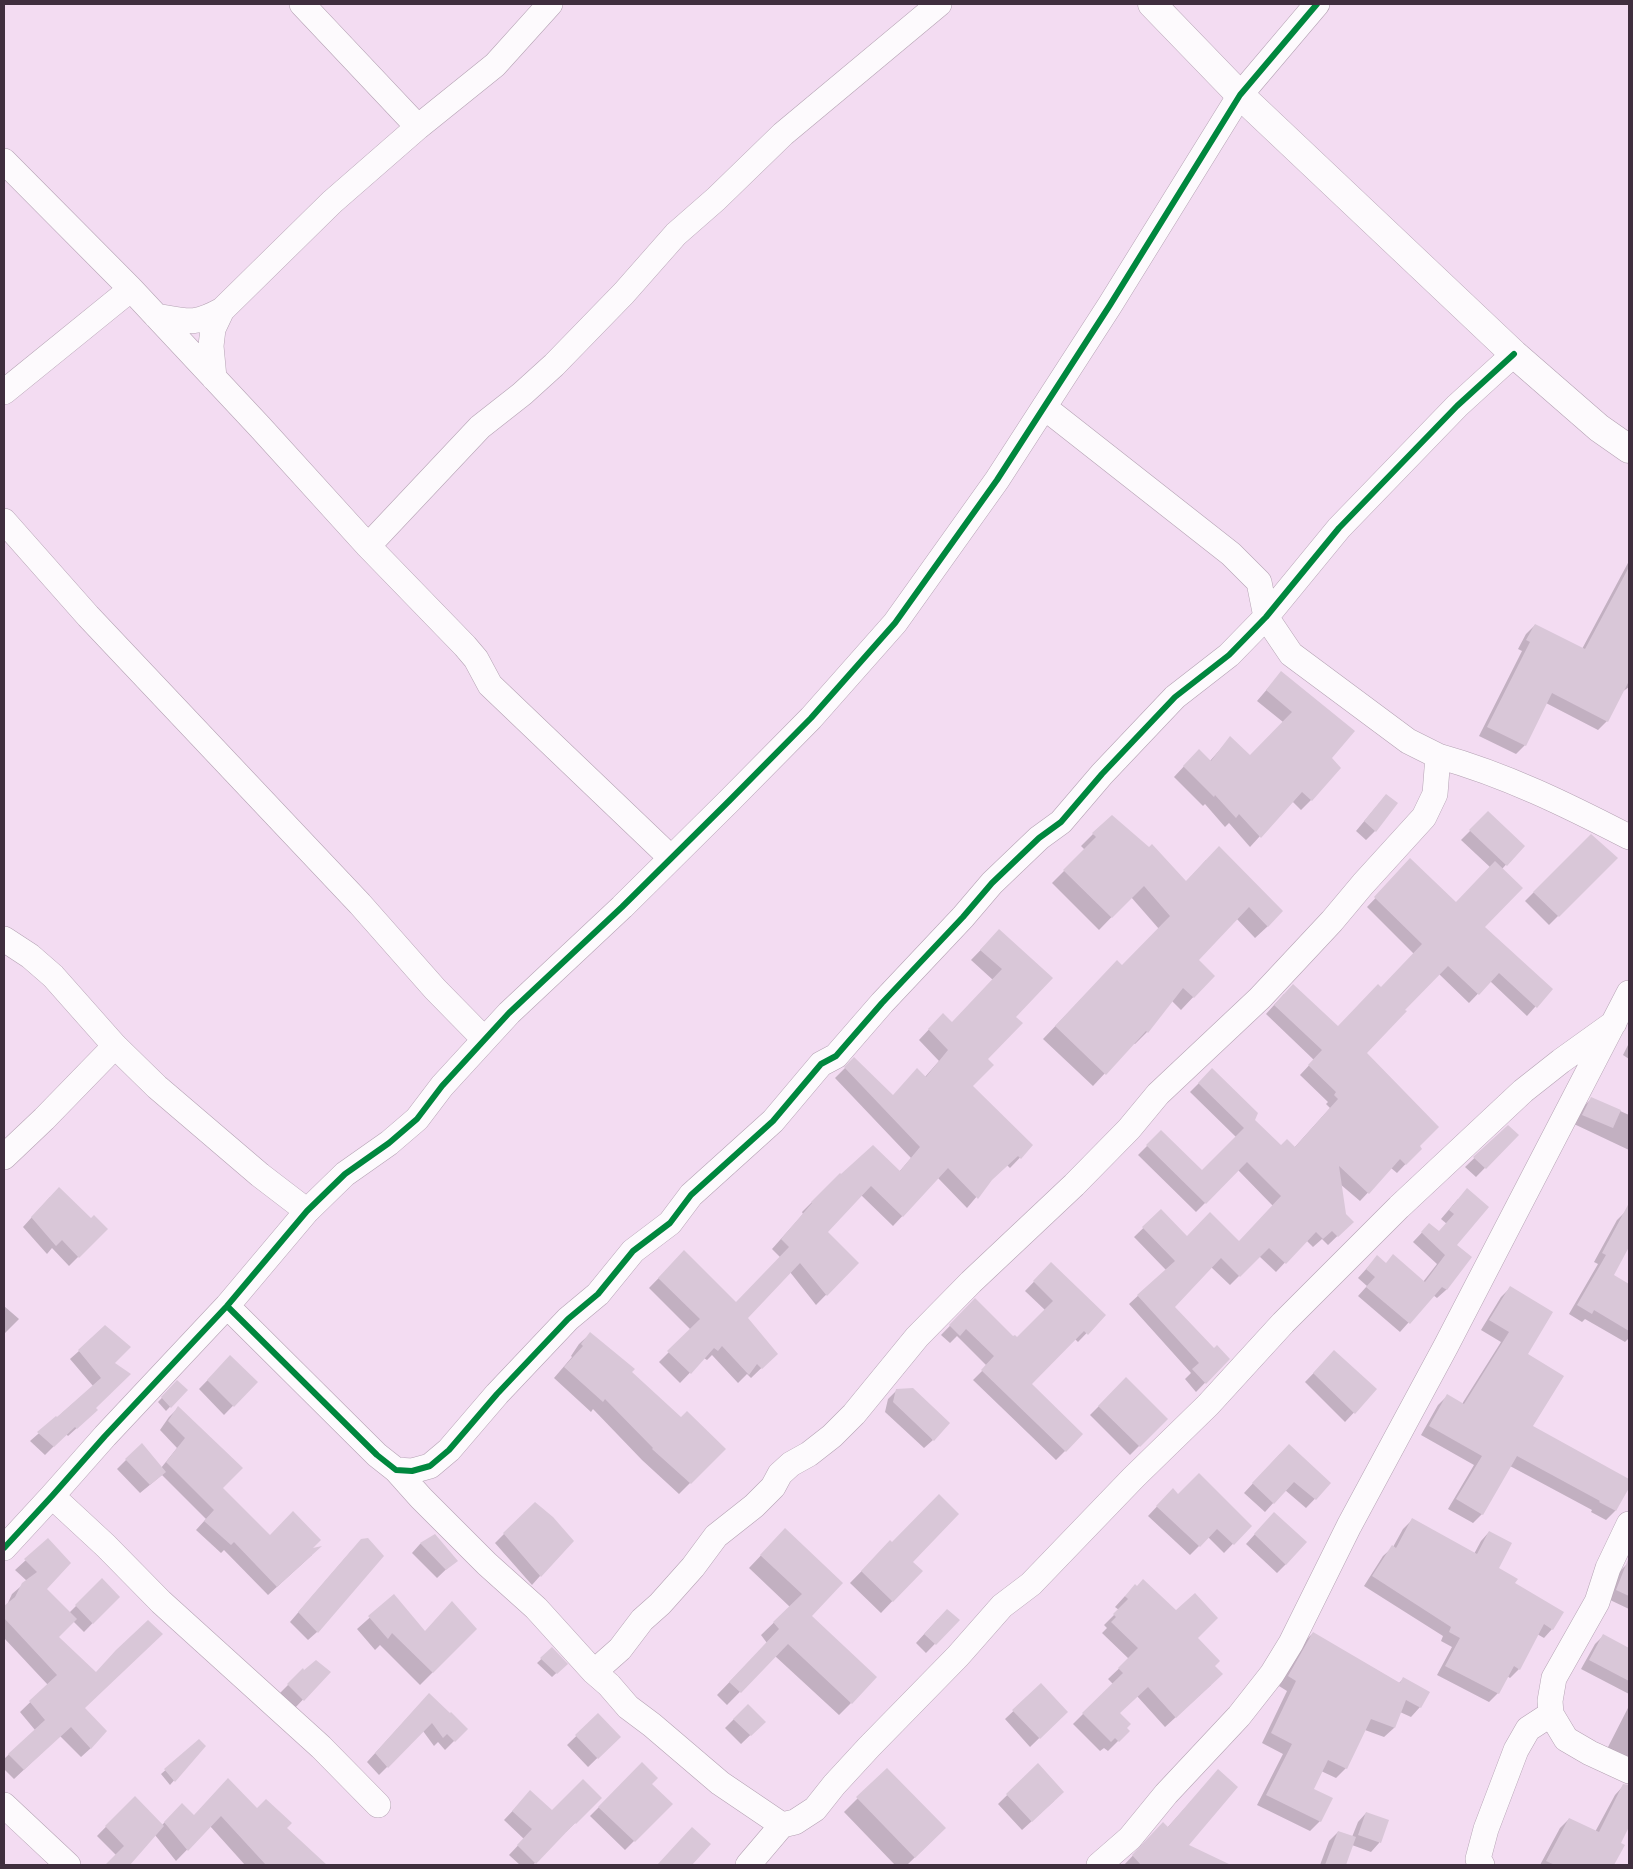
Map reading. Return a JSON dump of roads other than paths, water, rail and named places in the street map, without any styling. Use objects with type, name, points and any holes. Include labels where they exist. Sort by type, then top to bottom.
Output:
[{"type":"street","points":[[302,4],[418,127]]},
{"type":"street","points":[[156,316],[194,322],[222,310],[332,202],[418,127],[495,64],[550,4]]},
{"type":"street","points":[[368,546],[480,427],[522,394],[554,365],[624,293],[676,234],[747,170],[783,134],[939,4]]},
{"type":"street","points":[[1152,4],[1240,95],[1514,354],[1600,428],[1629,449]]},
{"type":"street","points":[[4,1548],[105,1436],[227,1306],[307,1212],[345,1174],[389,1143],[417,1119],[442,1086],[509,1013],[671,858],[811,718],[895,623],[997,480],[1110,305],[1240,95],[1317,4]]},
{"type":"street","points":[[4,160],[131,289],[368,546],[465,646],[476,660],[490,685],[671,858]]},
{"type":"street","points":[[4,392],[131,289]]},
{"type":"street","points":[[214,378],[211,346],[213,329],[222,310]]},
{"type":"street","points":[[396,1470],[412,1471],[430,1466],[450,1450],[497,1394],[568,1319],[598,1294],[633,1252],[670,1223],[691,1195],[773,1120],[822,1064],[836,1056],[992,883],[1039,838],[1061,822],[1102,774],[1175,697],[1228,655],[1266,617],[1339,528],[1457,406],[1514,354]]},
{"type":"street","points":[[1044,407],[1231,554],[1259,582],[1266,617],[1291,654],[1408,741],[1438,756],[1475,766],[1551,797],[1629,837]]},
{"type":"street","points":[[4,521],[88,616],[353,897],[435,989],[484,1040]]},
{"type":"street","points":[[594,1672],[620,1648],[642,1620],[660,1604],[693,1567],[716,1536],[754,1506],[773,1487],[780,1474],[791,1464],[809,1454],[832,1436],[854,1414],[917,1337],[1074,1185],[1129,1128],[1158,1094],[1260,998],[1332,921],[1424,817],[1435,794],[1438,756]]},
{"type":"street","points":[[4,939],[30,956],[53,976],[115,1046],[157,1087],[260,1176],[307,1212]]},
{"type":"street","points":[[1099,1865],[1130,1838],[1166,1794],[1239,1716],[1292,1643],[1349,1526],[1446,1346],[1629,993]]},
{"type":"street","points":[[748,1865],[782,1825],[795,1822],[815,1809],[863,1753],[958,1656],[1002,1606],[1031,1584],[1134,1477],[1208,1405],[1283,1323],[1399,1207],[1524,1091],[1614,1022]]},
{"type":"street","points":[[4,1157],[115,1046]]},
{"type":"street","points":[[227,1306],[377,1455],[396,1470],[420,1498],[487,1564],[536,1608],[628,1707],[720,1783],[782,1825]]},
{"type":"street","points":[[52,1496],[106,1546],[161,1602],[321,1747],[378,1805]]},
{"type":"street","points":[[1629,1524],[1608,1568],[1597,1602],[1554,1678],[1550,1701],[1551,1714],[1566,1739],[1590,1753],[1629,1771]]},
{"type":"street","points":[[1482,1865],[1478,1859],[1486,1829],[1516,1750],[1528,1729],[1551,1714]]},
{"type":"street","points":[[4,1805],[68,1865]]}]
